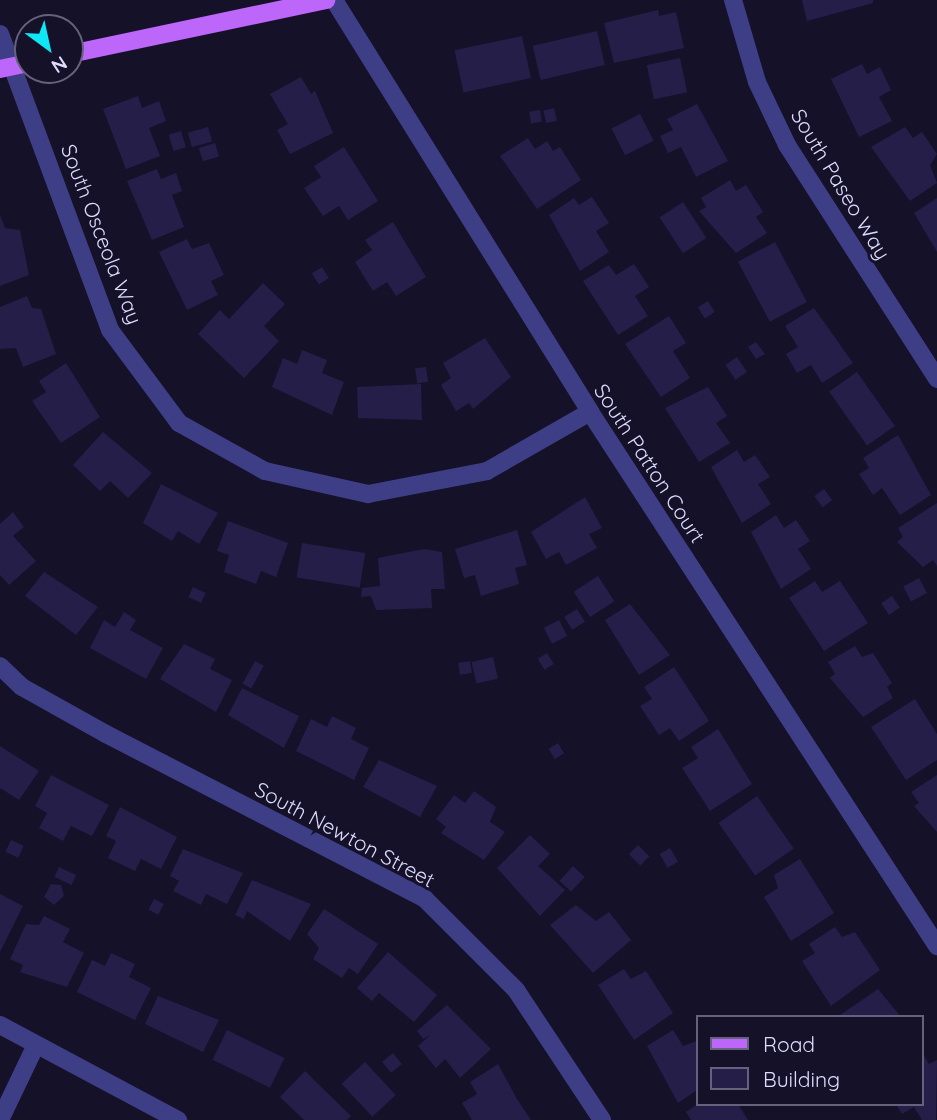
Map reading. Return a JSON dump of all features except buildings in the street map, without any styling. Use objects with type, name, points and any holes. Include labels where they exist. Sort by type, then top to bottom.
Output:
[{"type":"main road","points":[[84,51],[326,0]]},
{"type":"street","name":"South Patton Court","points":[[334,0],[590,412],[937,946]]},
{"type":"street","name":"South Paseo Way","points":[[733,0],[757,82],[787,145],[937,379]]},
{"type":"street","name":"South Osceola Way","points":[[0,34],[14,66]]},
{"type":"street","name":"South Osceola Way","points":[[21,84],[110,330],[179,423],[265,471],[368,494],[487,471],[590,412]]},
{"type":"street","name":"South Newton Street","points":[[0,666],[22,687],[106,734],[425,899],[516,990],[602,1120]]},
{"type":"street","points":[[0,1025],[178,1120]]},
{"type":"street","points":[[0,1120],[36,1045]]}]
